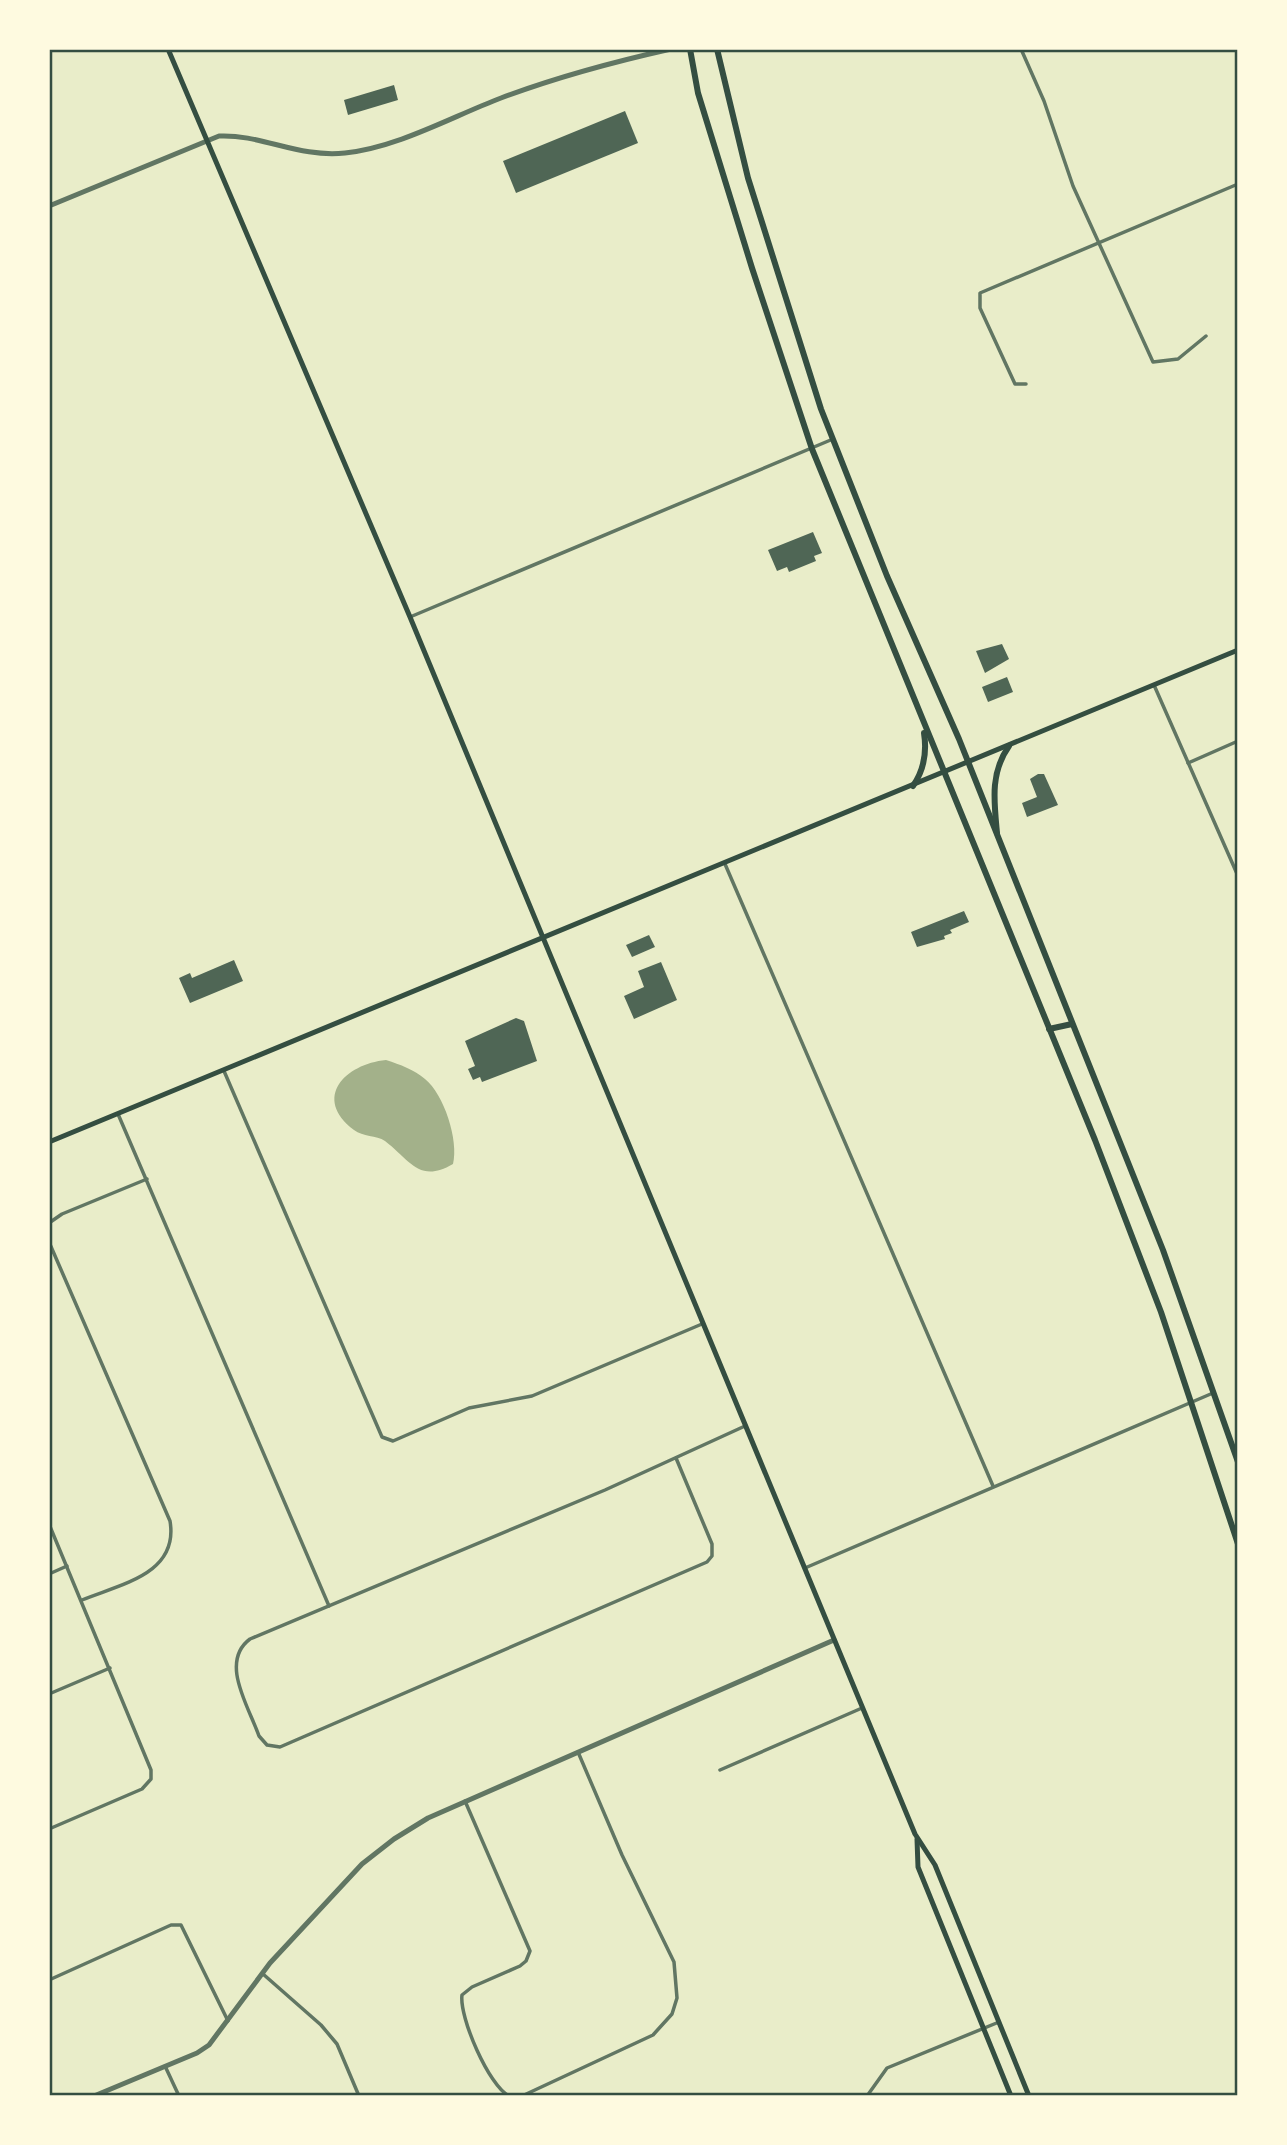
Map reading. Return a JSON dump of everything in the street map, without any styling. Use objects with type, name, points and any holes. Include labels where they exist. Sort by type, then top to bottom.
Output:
[{"type":"main road","points":[[168,49],[410,617],[917,1839],[935,1865],[1029,2096]]},
{"type":"main road","points":[[690,49],[698,93],[812,449],[1049,1029],[1161,1312],[1238,1544]]},
{"type":"main road","points":[[717,49],[760,219],[833,439],[887,576],[968,763],[1160,1243],[1238,1462]]},
{"type":"main road","points":[[49,1142],[1238,650]]},
{"type":"main road","points":[[913,786],[923,766],[926,746],[922,721]]},
{"type":"main road","points":[[998,842],[994,780],[997,766],[1009,746]]},
{"type":"main road","points":[[1049,1029],[1072,1024]]},
{"type":"main road","points":[[917,1839],[918,1867],[1011,2096]]},
{"type":"street","points":[[49,206],[206,140],[230,135],[309,154],[380,146],[570,74],[671,49]]},
{"type":"street","points":[[1021,49],[1099,244],[1153,362],[1178,359],[1206,336]]},
{"type":"street","points":[[1027,384],[1015,384],[980,308],[980,293],[1238,184]]},
{"type":"street","points":[[410,617],[833,439]]},
{"type":"street","points":[[1154,685],[1238,876]]},
{"type":"street","points":[[1188,763],[1238,741]]},
{"type":"street","points":[[725,864],[993,1486]]},
{"type":"street","points":[[224,1071],[382,1437],[393,1441],[469,1408],[532,1396],[702,1324]]},
{"type":"street","points":[[118,1114],[329,1606]]},
{"type":"street","points":[[49,1223],[62,1214],[147,1179]]},
{"type":"street","points":[[49,1242],[170,1521],[172,1535],[169,1550],[159,1566],[82,1600]]},
{"type":"street","points":[[804,1568],[1215,1392]]},
{"type":"street","points":[[676,1458],[712,1544],[712,1556],[707,1562],[280,1747],[267,1745],[259,1736],[234,1666],[235,1656],[241,1646],[250,1639],[676,1458],[745,1426]]},
{"type":"street","points":[[49,1524],[149,1760],[151,1779],[142,1789],[49,1829]]},
{"type":"street","points":[[49,1574],[67,1566]]},
{"type":"street","points":[[94,2096],[209,2045],[229,2022],[261,1973],[362,1864],[428,1818],[834,1640]]},
{"type":"street","points":[[49,1694],[110,1668]]},
{"type":"street","points":[[720,1770],[862,1708]]},
{"type":"street","points":[[522,2096],[653,2035],[672,2014],[677,1998],[674,1962],[622,1855],[578,1751]]},
{"type":"street","points":[[465,1801],[530,1951],[526,1961],[520,1966],[472,1987],[462,1995],[463,2013],[493,2081],[509,2096]]},
{"type":"street","points":[[49,1980],[171,1925],[181,1925],[229,2022]]},
{"type":"street","points":[[261,1973],[337,2044],[359,2096]]},
{"type":"street","points":[[867,2096],[887,2067],[999,2022]]},
{"type":"street","points":[[165,2066],[179,2096]]},
{"type":"shaded area","points":[[386,1060],[420,1076],[438,1095],[452,1131],[453,1164],[441,1170],[423,1171],[385,1141],[354,1130],[342,1118],[336,1106],[335,1095],[339,1084],[358,1068]]},
{"type":"building","points":[[394,85],[398,100],[348,115],[344,100]]},
{"type":"building","points":[[625,111],[638,143],[516,193],[503,161]]},
{"type":"building","points":[[813,532],[822,553],[814,556],[816,561],[789,572],[787,567],[777,571],[768,550]]},
{"type":"building","points":[[1002,644],[1009,659],[985,673],[976,651]]},
{"type":"building","points":[[1007,677],[1013,692],[988,702],[982,687]]},
{"type":"building","points":[[1044,774],[1058,805],[1027,817],[1022,803],[1037,797],[1030,779]]},
{"type":"building","points":[[964,911],[969,922],[950,930],[952,933],[944,936],[945,939],[917,947],[911,932]]},
{"type":"building","points":[[649,935],[655,947],[632,957],[626,945]]},
{"type":"building","points":[[234,960],[243,981],[190,1003],[179,978],[190,973],[192,978]]},
{"type":"building","points":[[661,962],[677,1000],[634,1019],[624,996],[644,987],[638,971]]},
{"type":"building","points":[[516,1018],[524,1021],[537,1061],[482,1082],[480,1077],[473,1080],[468,1069],[475,1066],[465,1041]]}]
